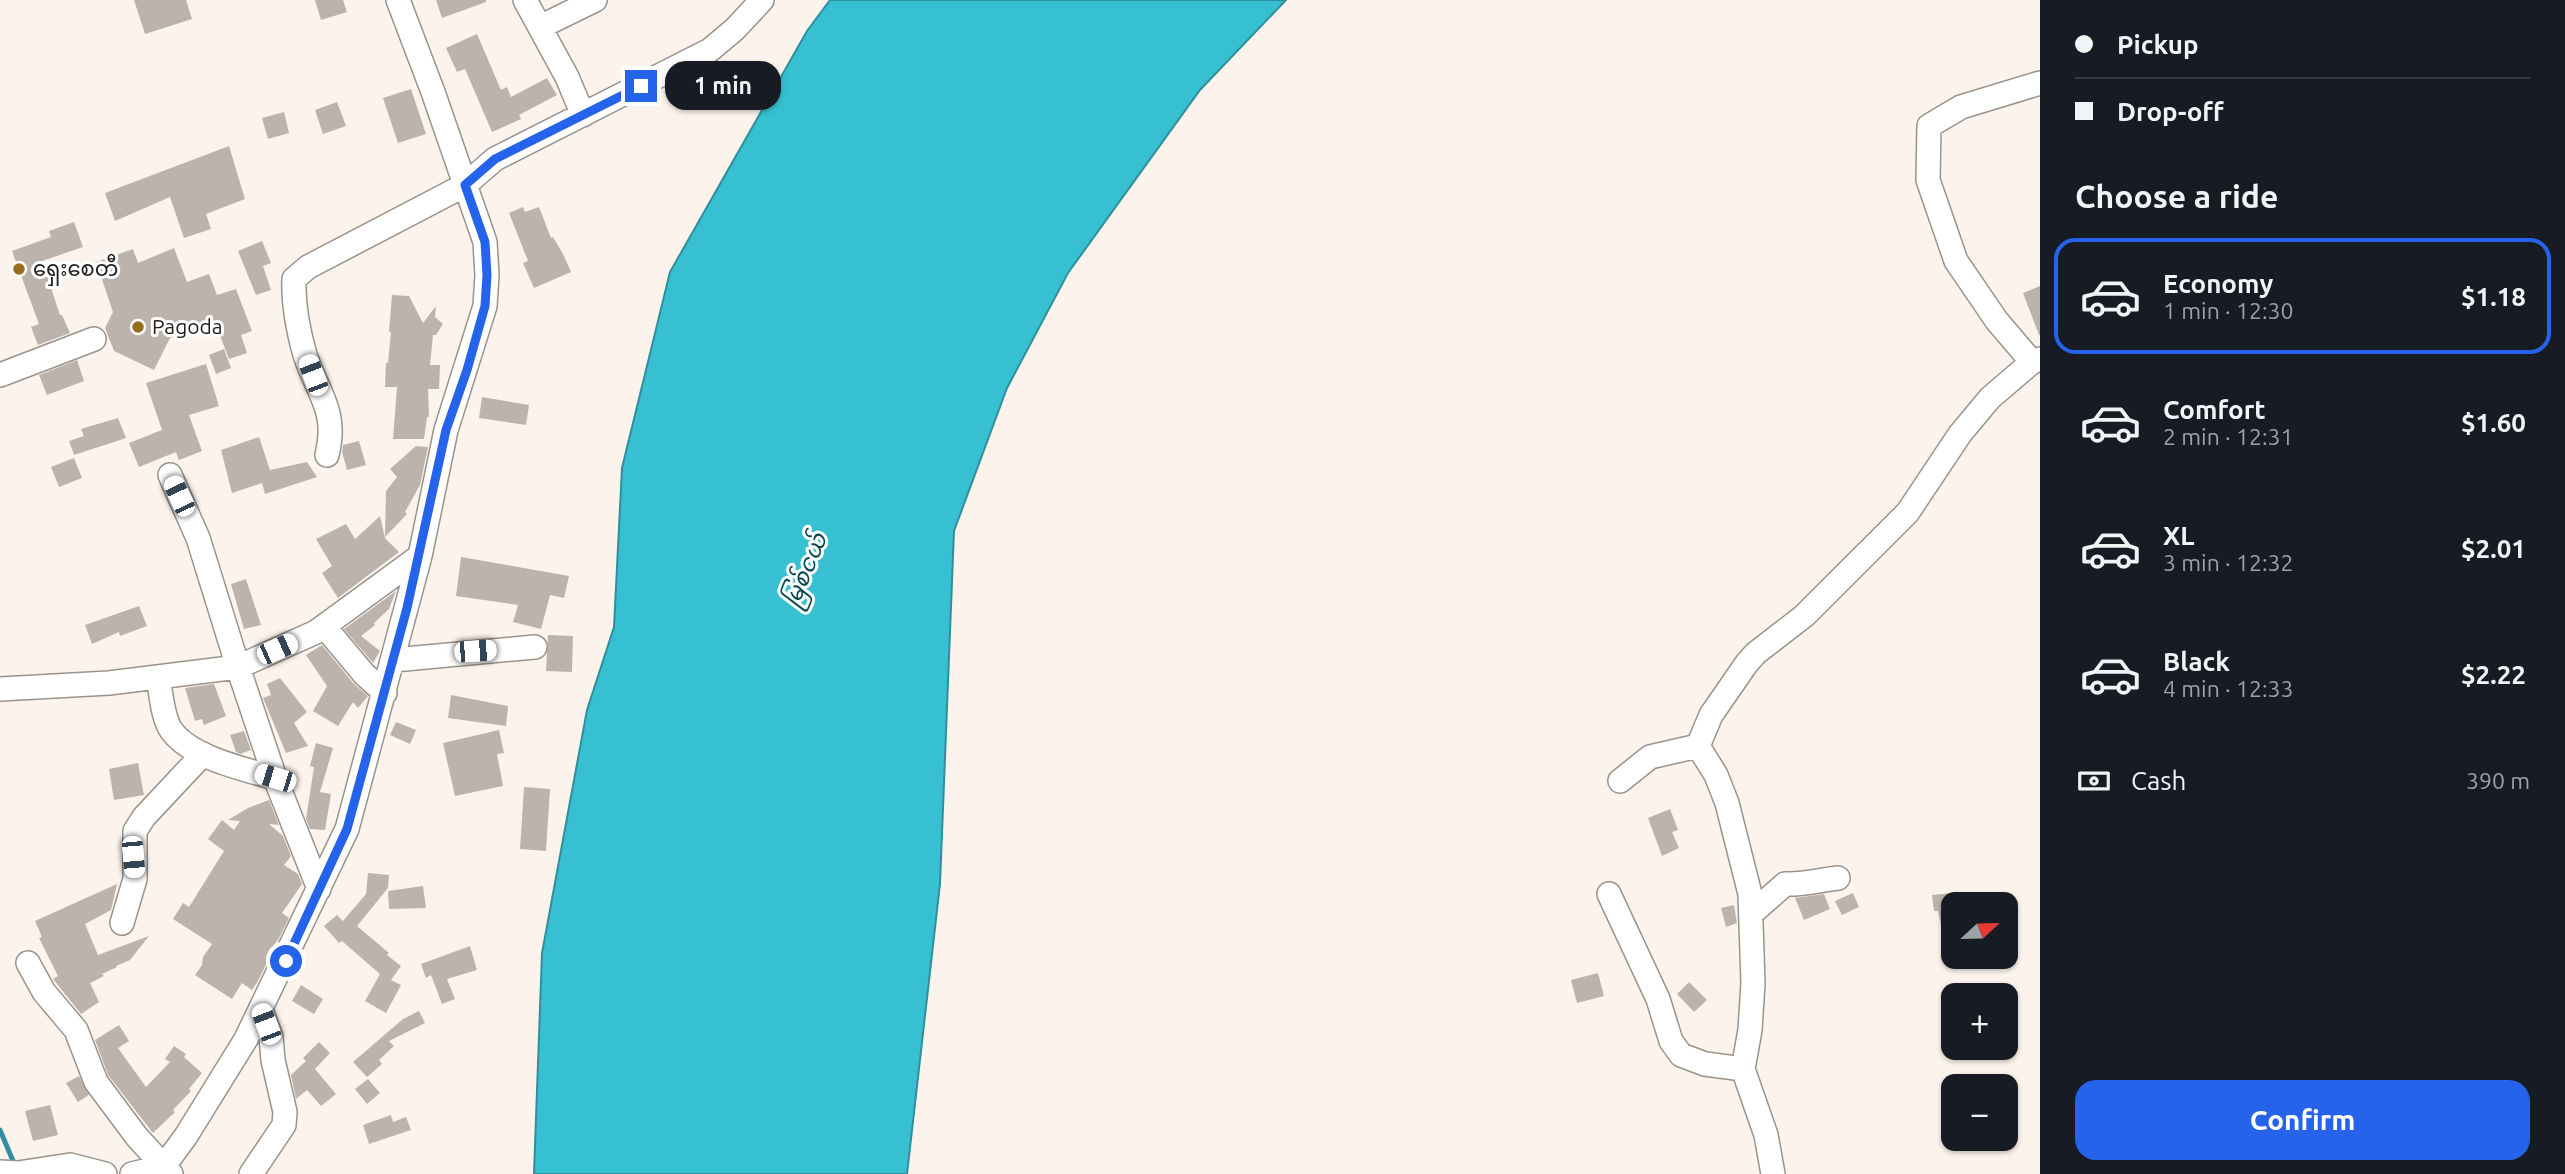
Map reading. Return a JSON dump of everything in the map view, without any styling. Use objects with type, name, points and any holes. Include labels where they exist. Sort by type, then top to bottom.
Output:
[{"type":"street","points":[[167,1170],[246,1039],[347,829],[420,556],[446,430],[485,306],[485,242],[398,0]]},
{"type":"street","points":[[525,0],[567,77],[583,115]]},
{"type":"street","points":[[540,27],[595,0]]},
{"type":"street","points":[[327,455],[332,436],[329,409],[305,355],[293,300],[294,279],[308,267],[465,185],[495,159],[710,50],[735,29],[762,0]]},
{"type":"street","points":[[1698,746],[1712,715],[1747,663],[1804,616],[1908,513],[1960,434],[1990,398],[2036,361],[1997,321],[1955,261],[1928,180],[1929,126],[1961,107],[2040,83]]},
{"type":"street","points":[[0,375],[94,339]]},
{"type":"street","points":[[170,475],[198,538],[275,778],[319,889]]},
{"type":"street","points":[[0,689],[84,685],[238,667],[316,632],[420,556]]},
{"type":"street","points":[[324,626],[364,674],[385,693]]},
{"type":"street","points":[[394,660],[535,647]]},
{"type":"street","points":[[158,677],[171,730],[203,754],[275,778]]},
{"type":"street","points":[[1620,781],[1650,757],[1698,746]]},
{"type":"street","points":[[1698,746],[1716,775],[1727,803],[1749,894],[1752,995],[1750,1030],[1742,1069],[1766,1135],[1773,1174]]},
{"type":"street","points":[[122,923],[135,879],[135,831],[144,817],[203,754]]},
{"type":"street","points":[[1751,914],[1786,884],[1804,886],[1820,880],[1838,878]]},
{"type":"street","points":[[1609,894],[1658,999],[1671,1041],[1681,1055],[1705,1064],[1742,1069]]},
{"type":"street","points":[[28,963],[44,992],[76,1030],[96,1082],[137,1137],[167,1170]]},
{"type":"street","points":[[251,1174],[284,1125],[285,1112],[271,1037],[261,1010]]},
{"type":"street","points":[[0,1172],[70,1170],[105,1174]]},
{"type":"street","points":[[132,1174],[167,1170]]},
{"type":"water","name":"မြစ်ငယ်","points":[[830,0],[1286,0],[1200,90],[1068,273],[1007,388],[954,531],[940,884],[907,1174],[534,1174],[542,953],[587,710],[614,627],[622,468],[670,272],[807,31]]},
{"type":"building","points":[[134,0],[186,0],[192,19],[145,34]]},
{"type":"building","points":[[315,0],[343,0],[347,12],[321,20]]},
{"type":"building","points":[[436,0],[486,0],[486,2],[442,18]]},
{"type":"building","points":[[477,34],[501,90],[507,87],[511,97],[547,78],[557,95],[519,115],[521,119],[492,132],[465,69],[457,72],[446,48]]},
{"type":"building","points":[[411,89],[426,134],[398,143],[383,98]]},
{"type":"building","points":[[337,102],[346,126],[323,134],[315,110]]},
{"type":"building","points":[[284,112],[289,133],[268,139],[262,118]]},
{"type":"building","points":[[229,146],[245,199],[206,214],[211,229],[184,238],[170,197],[115,221],[105,193]]},
{"type":"building","points":[[523,207],[525,212],[539,207],[551,238],[553,237],[563,254],[571,272],[534,288],[523,263],[528,261],[509,213]]},
{"type":"building","points":[[74,222],[83,247],[42,261],[60,315],[70,333],[38,345],[31,327],[39,324],[12,251],[51,237],[49,231]]},
{"type":"building","points":[[262,241],[271,263],[263,266],[271,290],[256,295],[238,251]]},
{"type":"building","points":[[174,248],[187,282],[209,274],[217,295],[236,289],[252,331],[241,335],[247,353],[229,359],[215,323],[170,338],[154,370],[114,351],[105,328],[113,312],[96,262],[133,249],[138,263]]},
{"type":"building","points":[[2040,286],[2040,335],[2039,335],[2023,293]]},
{"type":"building","points":[[392,295],[409,296],[423,323],[436,306],[435,317],[443,324],[436,335],[433,335],[430,365],[440,365],[439,389],[428,389],[429,417],[424,439],[393,439],[397,387],[385,387]]},
{"type":"building","points":[[224,349],[231,368],[216,374],[209,355]]},
{"type":"building","points":[[77,360],[84,381],[47,395],[39,375]]},
{"type":"building","points":[[206,364],[219,406],[189,415],[202,451],[179,460],[176,452],[139,467],[129,443],[162,430],[146,383]]},
{"type":"building","points":[[482,397],[529,405],[526,425],[479,418]]},
{"type":"building","points":[[118,418],[126,438],[74,455],[69,441],[84,436],[81,429]]},
{"type":"building","points":[[259,437],[270,470],[307,462],[317,477],[265,494],[262,483],[232,493],[221,450]]},
{"type":"building","points":[[359,441],[366,465],[347,470],[343,445]]},
{"type":"building","points":[[416,446],[428,447],[420,485],[405,512],[407,514],[385,537],[386,491],[397,477],[390,469]]},
{"type":"building","points":[[74,458],[82,478],[59,487],[51,467]]},
{"type":"building","points":[[380,516],[385,538],[399,552],[338,598],[322,573],[332,566],[316,539],[346,524],[355,539]]},
{"type":"building","points":[[461,557],[569,576],[564,598],[550,595],[541,629],[513,622],[518,605],[456,596]]},
{"type":"building","points":[[246,579],[261,625],[244,629],[231,584]]},
{"type":"building","points":[[396,591],[389,609],[361,636],[380,651],[373,663],[344,629]]},
{"type":"building","points":[[139,606],[147,626],[120,636],[119,632],[92,644],[85,625]]},
{"type":"building","points":[[548,635],[573,636],[572,672],[546,671]]},
{"type":"building","points":[[322,645],[353,683],[368,696],[358,708],[353,702],[338,726],[313,711],[327,686],[306,655]]},
{"type":"building","points":[[280,678],[307,712],[294,723],[308,746],[286,753],[263,698],[271,695],[267,684]]},
{"type":"building","points":[[214,684],[226,716],[204,725],[202,719],[195,721],[185,688]]},
{"type":"building","points":[[451,695],[508,706],[506,726],[448,718]]},
{"type":"building","points":[[396,722],[416,730],[410,744],[390,735]]},
{"type":"building","points":[[499,730],[504,753],[497,754],[503,786],[455,796],[443,743]]},
{"type":"building","points":[[244,731],[251,750],[240,754],[236,752],[230,735]]},
{"type":"building","points":[[316,743],[333,748],[320,792],[331,794],[325,830],[310,829],[306,819],[314,767],[310,766]]},
{"type":"building","points":[[138,763],[144,795],[114,800],[109,769]]},
{"type":"building","points":[[524,787],[550,789],[546,851],[520,849]]},
{"type":"building","points":[[269,800],[279,825],[269,824],[283,836],[291,856],[284,865],[298,874],[302,884],[282,913],[289,918],[266,956],[269,958],[258,981],[252,990],[242,983],[232,999],[195,975],[212,944],[173,919],[183,903],[189,907],[224,851],[208,839],[222,820],[234,830],[240,821],[228,820]]},
{"type":"building","points":[[1670,809],[1678,830],[1672,832],[1679,848],[1662,856],[1648,818]]},
{"type":"building","points":[[368,873],[389,875],[388,888],[357,926],[401,966],[391,980],[401,985],[386,1013],[365,1001],[380,974],[342,941],[339,943],[324,926],[337,915],[343,921],[366,894]]},
{"type":"building","points":[[117,884],[111,910],[85,924],[98,955],[149,936],[130,960],[90,983],[99,1002],[81,1014],[53,979],[58,976],[39,938],[42,937],[35,921]]},
{"type":"building","points":[[423,886],[426,908],[389,909],[388,891]]},
{"type":"building","points":[[1853,893],[1859,907],[1842,915],[1835,901]]},
{"type":"building","points":[[1824,894],[1830,909],[1804,920],[1795,898]]},
{"type":"building","points":[[1941,894],[1941,925],[1938,911],[1934,911],[1932,895]]},
{"type":"building","points":[[1734,905],[1737,923],[1726,927],[1721,908]]},
{"type":"building","points":[[470,946],[477,970],[447,979],[455,999],[442,1004],[431,975],[426,978],[421,964]]},
{"type":"building","points":[[1598,973],[1604,996],[1577,1003],[1571,980]]},
{"type":"building","points":[[1689,982],[1707,1000],[1694,1012],[1677,994]]},
{"type":"building","points":[[301,985],[323,999],[314,1014],[292,1001]]},
{"type":"building","points":[[419,1011],[425,1023],[389,1041],[394,1046],[379,1060],[382,1064],[367,1077],[353,1062],[403,1019]]},
{"type":"building","points":[[119,1025],[129,1041],[118,1048],[146,1087],[170,1062],[165,1059],[174,1046],[186,1054],[184,1057],[202,1073],[189,1089],[191,1091],[173,1110],[175,1112],[153,1133],[108,1075],[95,1040]]},
{"type":"building","points":[[319,1042],[330,1053],[315,1069],[336,1094],[321,1106],[307,1090],[296,1099],[291,1075],[306,1061],[303,1058]]},
{"type":"building","points":[[79,1076],[89,1095],[78,1102],[66,1083]]},
{"type":"building","points":[[368,1079],[380,1093],[367,1104],[355,1089]]},
{"type":"building","points":[[50,1105],[58,1135],[33,1141],[25,1111]]},
{"type":"building","points":[[391,1115],[393,1122],[406,1117],[411,1130],[369,1144],[363,1125]]},
{"type":"waterway","points":[[0,1130],[16,1168]]},
{"type":"place","name":"ရှေးစေတီ","points":[[19,269]]},
{"type":"place","name":"Pagoda","points":[[138,327]]},
{"type":"route","points":[[286,961],[347,829],[420,556],[446,430],[485,306],[485,242],[465,185],[495,159],[641,86]]}]
